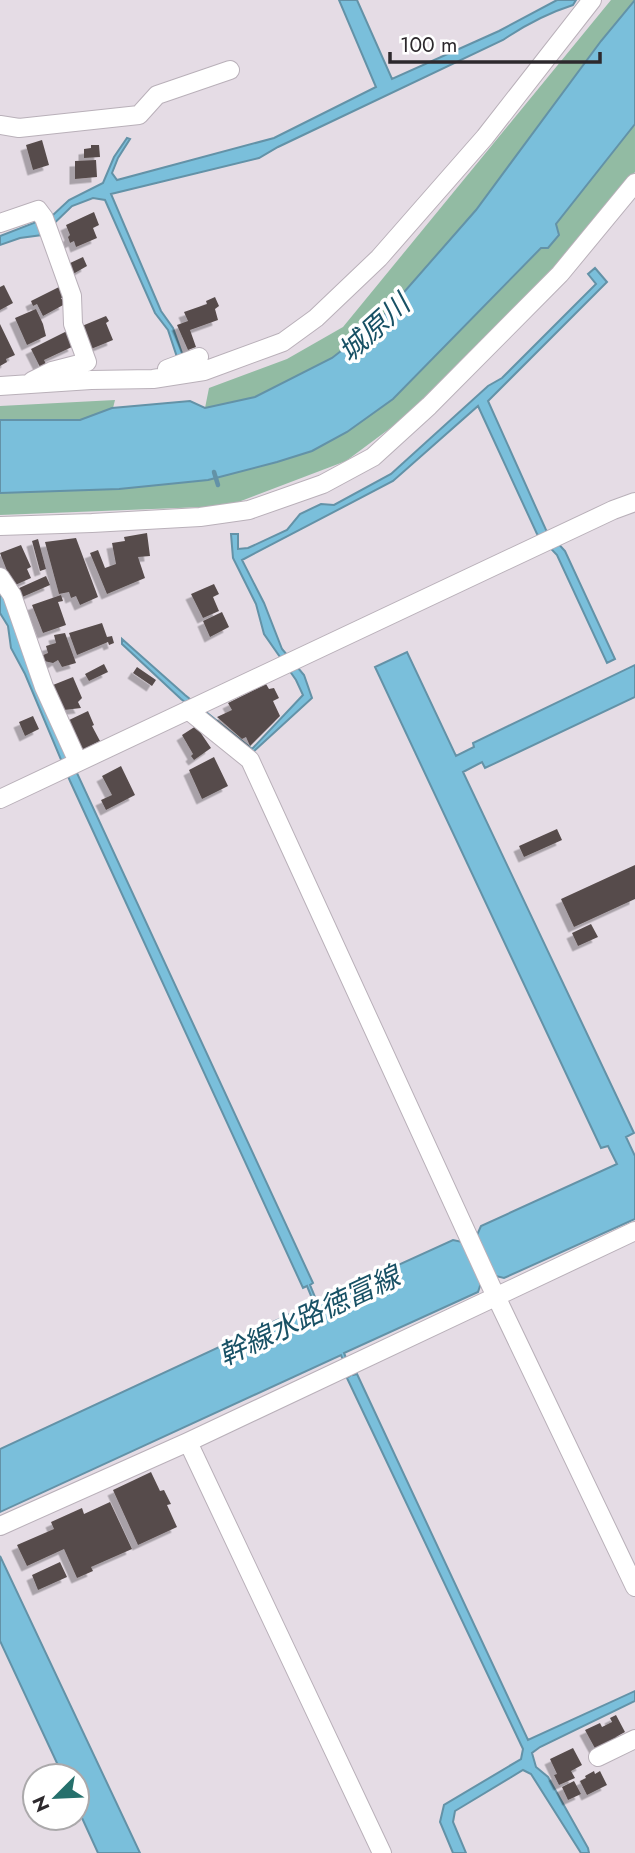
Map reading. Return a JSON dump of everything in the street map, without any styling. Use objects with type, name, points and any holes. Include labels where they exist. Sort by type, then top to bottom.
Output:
[{"type":"street","points":[[0,386],[153,379],[204,371],[283,342],[316,318],[379,258],[485,137],[592,0]]},
{"type":"street","points":[[0,125],[19,128],[139,115],[157,95],[230,71]]},
{"type":"street","points":[[0,526],[186,518],[249,510],[323,484],[373,457],[429,406],[560,274],[635,183]]},
{"type":"street","points":[[0,223],[38,210],[47,224],[72,296],[73,324],[87,362],[52,371],[26,384]]},
{"type":"street","points":[[153,379],[165,370],[199,357]]},
{"type":"street","points":[[0,799],[540,544],[635,502]]},
{"type":"street","points":[[0,577],[12,595],[71,765]]},
{"type":"street","points":[[193,708],[250,761],[493,1291],[635,1587]]},
{"type":"street","points":[[0,1526],[188,1441],[493,1291],[635,1231]]},
{"type":"street","points":[[188,1441],[382,1853]]},
{"type":"street","points":[[598,1757],[635,1739]]},
{"type":"green space","points":[[611,0],[635,0],[601,41],[476,210],[379,329],[250,415],[0,431],[0,406],[115,400],[113,408],[190,401],[205,408],[209,388],[287,359],[343,327]]},
{"type":"green space","points":[[635,95],[635,172],[552,272],[412,412],[346,461],[228,506],[0,515],[0,493],[119,489],[208,480],[312,451],[347,432],[393,399],[542,248]]},
{"type":"water","points":[[339,0],[357,0],[392,79],[499,31],[557,0],[576,0],[573,5],[537,20],[503,40],[259,158],[111,194],[161,311],[173,328],[183,356],[177,357],[168,330],[155,313],[105,200],[93,198],[72,206],[42,235],[20,238],[0,245],[0,236],[52,216],[69,200],[103,183],[114,157],[127,138],[130,139],[112,173],[117,180],[274,138],[376,87]]},
{"type":"water","name":"城原川","points":[[635,0],[635,124],[556,224],[559,235],[548,248],[541,248],[393,399],[347,432],[312,451],[208,480],[119,489],[0,493],[0,420],[80,420],[112,408],[190,401],[205,408],[255,397],[332,358],[377,323],[476,210],[601,41]]},
{"type":"water","points":[[595,268],[607,282],[488,401],[546,530],[565,551],[615,659],[607,663],[557,555],[537,534],[478,406],[393,481],[242,560],[264,603],[282,649],[304,675],[312,698],[252,753],[181,699],[122,644],[122,639],[252,749],[303,695],[296,680],[264,634],[256,604],[233,558],[231,534],[238,534],[238,549],[248,548],[287,530],[300,514],[321,504],[334,505],[391,474],[488,386],[502,378],[596,284],[588,274]]},
{"type":"water","name":"幹線水路徳富線","points":[[0,584],[33,678],[313,1283],[310,1285],[317,1302],[453,1240],[462,1242],[477,1235],[481,1226],[617,1164],[608,1146],[601,1148],[375,667],[407,652],[456,756],[474,747],[473,743],[635,665],[635,697],[485,768],[482,762],[463,772],[634,1133],[626,1137],[635,1156],[635,1219],[504,1278],[496,1276],[481,1283],[478,1292],[344,1353],[353,1375],[357,1374],[528,1740],[635,1691],[635,1701],[532,1753],[536,1767],[548,1777],[589,1853],[581,1853],[531,1774],[523,1770],[455,1811],[453,1822],[466,1853],[453,1853],[440,1822],[444,1805],[521,1759],[523,1749],[347,1378],[350,1376],[341,1355],[0,1512],[0,1449],[314,1303],[307,1286],[303,1288],[11,648],[8,626],[0,613]]},
{"type":"water","points":[[0,1556],[140,1853],[98,1853],[88,1832],[91,1832],[91,1762],[56,1762],[0,1641]]},
{"type":"building","points":[[42,140],[49,165],[33,170],[26,145]]},
{"type":"building","points":[[91,145],[99,145],[100,157],[84,158],[84,149],[91,148]]},
{"type":"building","points":[[96,160],[97,177],[75,179],[75,161]]},
{"type":"building","points":[[94,212],[99,225],[93,228],[97,238],[76,247],[74,241],[70,243],[66,225]]},
{"type":"building","points":[[83,257],[87,266],[73,274],[68,264]]},
{"type":"building","points":[[4,285],[13,303],[0,310],[0,287]]},
{"type":"building","points":[[59,287],[65,297],[61,298],[65,304],[43,316],[37,304],[33,306],[31,301]]},
{"type":"building","points":[[215,297],[219,306],[215,309],[218,320],[190,330],[196,347],[188,350],[177,325],[188,321],[184,312],[207,304],[206,301]]},
{"type":"building","points":[[36,309],[46,336],[27,345],[15,318]]},
{"type":"building","points":[[106,316],[113,340],[91,349],[82,326]]},
{"type":"building","points":[[0,324],[15,355],[0,366]]},
{"type":"building","points":[[67,331],[74,346],[44,360],[46,364],[40,367],[31,349]]},
{"type":"building","points":[[147,533],[150,556],[138,557],[145,578],[107,594],[90,553],[98,550],[105,568],[116,564],[112,543],[125,541],[124,537]]},
{"type":"building","points":[[76,538],[98,597],[80,605],[76,596],[71,598],[69,592],[59,594],[45,542]]},
{"type":"building","points":[[38,539],[46,569],[40,571],[32,541]]},
{"type":"building","points":[[21,545],[31,567],[27,569],[31,578],[13,586],[0,553]]},
{"type":"building","points":[[46,576],[50,585],[20,598],[17,589]]},
{"type":"building","points":[[214,584],[219,594],[213,597],[219,611],[203,618],[191,594]]},
{"type":"building","points":[[61,595],[63,601],[58,602],[66,625],[43,633],[32,605]]},
{"type":"building","points":[[222,612],[229,627],[210,637],[203,621]]},
{"type":"building","points":[[102,623],[107,637],[112,636],[114,643],[109,645],[108,642],[77,655],[69,633]]},
{"type":"building","points":[[65,633],[76,663],[62,667],[58,660],[53,663],[44,661],[41,656],[48,653],[46,646],[56,643],[54,635]]},
{"type":"building","points":[[104,664],[108,672],[89,681],[85,674]]},
{"type":"building","points":[[137,667],[156,680],[152,686],[133,673]]},
{"type":"building","points":[[73,677],[82,698],[78,702],[81,708],[64,710],[53,685]]},
{"type":"building","points":[[266,684],[269,689],[274,688],[279,698],[273,701],[280,716],[250,746],[246,737],[242,739],[217,717],[232,710],[228,703]]},
{"type":"building","points":[[88,711],[100,741],[82,750],[67,721]]},
{"type":"building","points":[[33,716],[39,729],[25,736],[19,722]]},
{"type":"building","points":[[196,726],[211,748],[194,760],[182,735]]},
{"type":"building","points":[[214,757],[228,786],[202,799],[189,770]]},
{"type":"building","points":[[121,766],[135,795],[106,810],[101,800],[112,795],[102,776]]},
{"type":"building","points":[[557,829],[562,840],[524,857],[519,846]]},
{"type":"building","points":[[635,865],[635,899],[574,927],[561,899]]},
{"type":"building","points":[[591,924],[598,937],[578,946],[572,933]]},
{"type":"building","points":[[151,1472],[160,1491],[164,1490],[171,1504],[167,1505],[177,1527],[138,1545],[113,1490]]},
{"type":"building","points":[[110,1502],[132,1549],[91,1567],[93,1571],[77,1578],[64,1549],[27,1566],[17,1545],[54,1529],[51,1522],[82,1508],[84,1514]]},
{"type":"building","points":[[60,1562],[67,1577],[38,1590],[32,1575]]},
{"type":"building","points":[[616,1715],[625,1732],[616,1737],[618,1742],[597,1752],[585,1730],[600,1723],[602,1727],[612,1722],[610,1718]]},
{"type":"building","points":[[573,1748],[582,1765],[571,1771],[575,1778],[559,1785],[550,1759]]},
{"type":"building","points":[[594,1771],[595,1774],[600,1771],[607,1785],[587,1795],[580,1781]]},
{"type":"building","points":[[574,1781],[581,1794],[568,1800],[562,1787]]},
{"type":"waterway","points":[[214,472],[218,485]]}]
